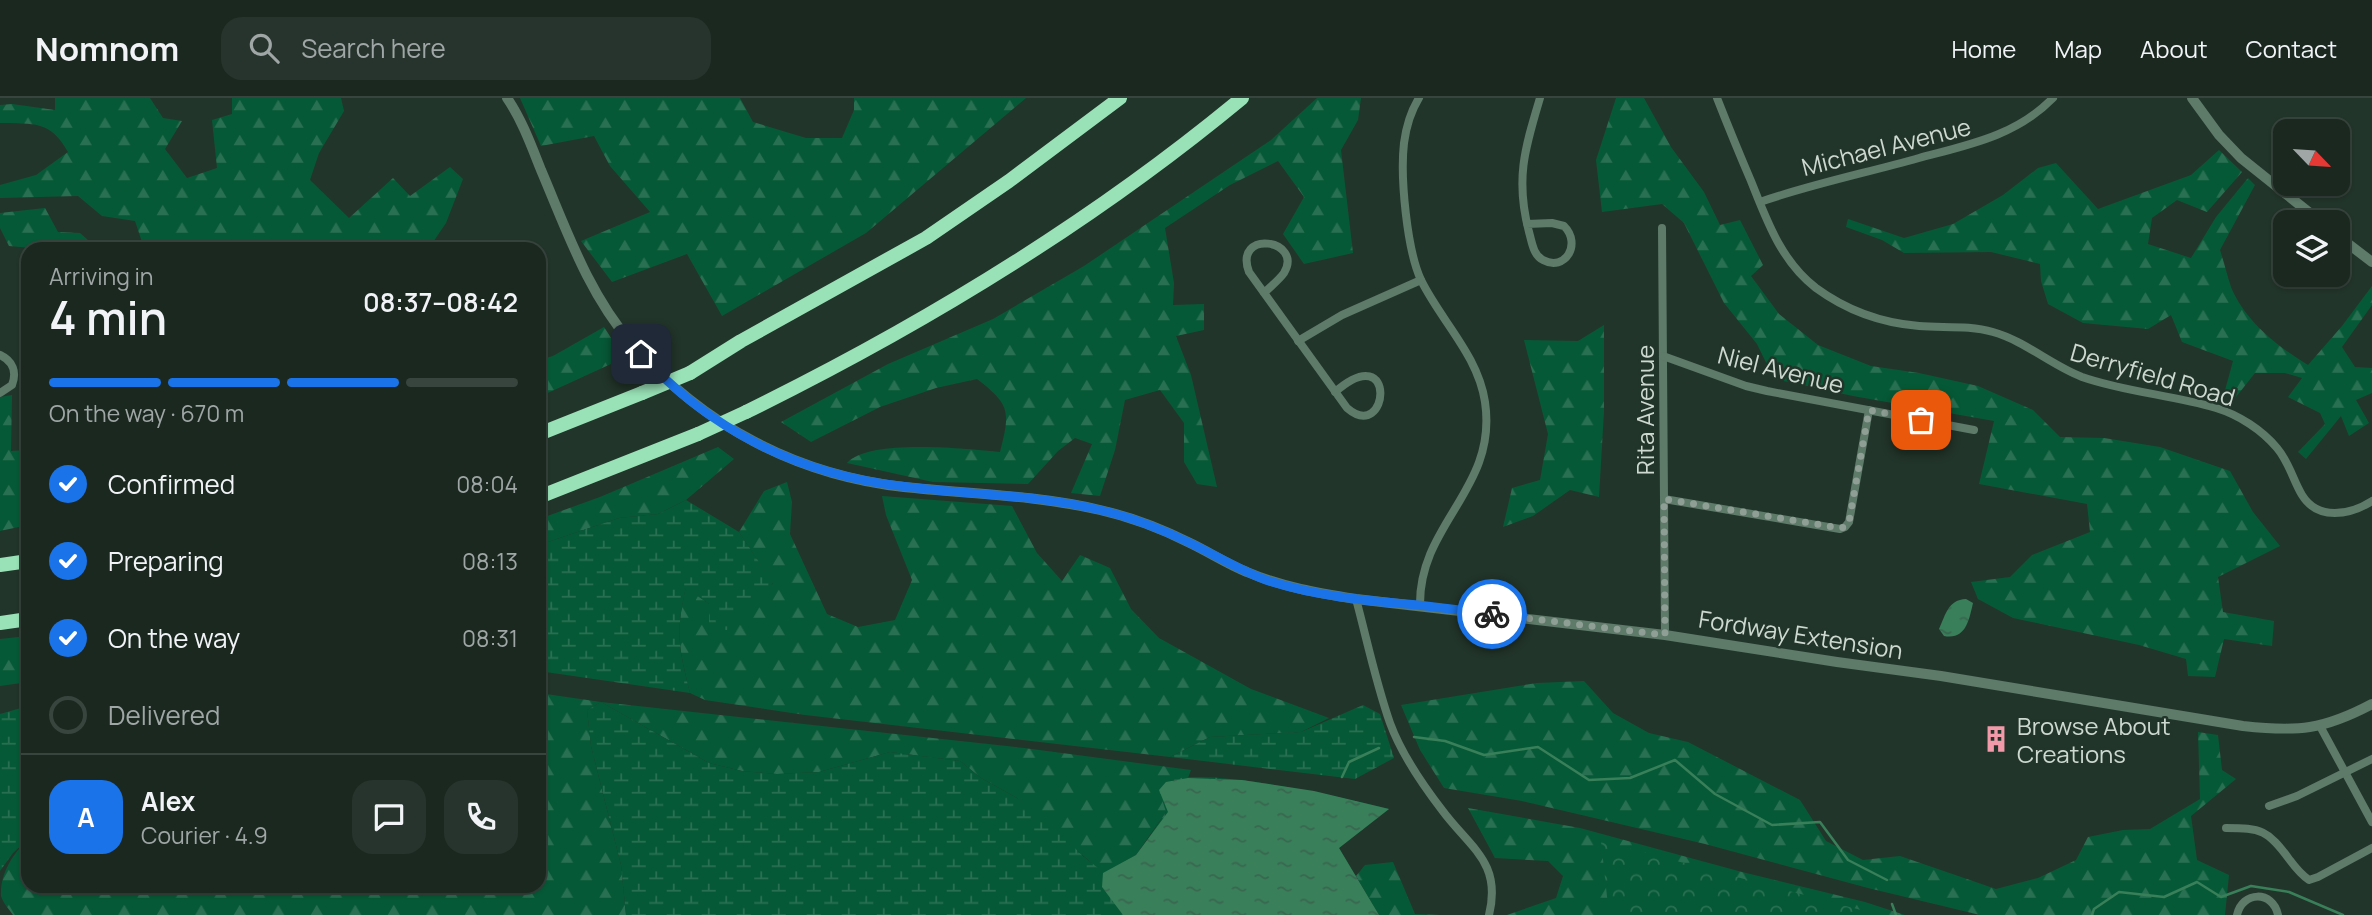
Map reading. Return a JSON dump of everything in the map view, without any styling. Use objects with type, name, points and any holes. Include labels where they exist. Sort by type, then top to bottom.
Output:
[{"type":"highway","points":[[546,431],[690,373],[741,341],[926,238],[1077,132],[1120,98]]},
{"type":"highway","points":[[546,495],[698,434],[877,346],[1007,269],[1134,182],[1242,98]]},
{"type":"highway","points":[[0,565],[21,562]]},
{"type":"highway","points":[[0,623],[21,620]]},
{"type":"street","name":"Fordway Extension","points":[[507,98],[523,127],[580,263],[611,318],[631,343],[690,401],[733,431],[780,455],[850,478],[902,487],[1028,498],[1101,510],[1161,530],[1266,579],[1311,592],[1356,599],[1665,635],[1941,676],[2243,726],[2286,729],[2320,726],[2372,704]]},
{"type":"street","points":[[1419,98],[1406,128],[1403,160],[1414,257],[1421,280],[1472,363],[1485,403],[1486,424],[1484,445],[1476,474],[1436,539],[1427,559],[1421,580],[1420,606]]},
{"type":"street","points":[[1527,224],[1552,223],[1564,226],[1572,240],[1568,255],[1557,262],[1541,259],[1533,248],[1527,224],[1522,165],[1540,98]]},
{"type":"street","name":"Derryfield Road","points":[[1717,98],[1777,241],[1793,265],[1814,286],[1846,306],[1874,317],[1905,324],[1991,331],[2019,343],[2064,370],[2087,378],[2219,409],[2252,426],[2272,442],[2285,459],[2304,498],[2320,510],[2340,514],[2352,512],[2372,502]]},
{"type":"street","name":"Michael Avenue","points":[[1760,202],[1795,189],[1992,138],[2025,122],[2053,98]]},
{"type":"street","points":[[2192,98],[2219,135],[2241,158],[2306,210]]},
{"type":"street","name":"Rita Avenue","points":[[1662,228],[1665,635]]},
{"type":"street","points":[[1264,293],[1284,273],[1286,261],[1282,249],[1274,244],[1257,245],[1250,251],[1247,264],[1249,272],[1298,341],[1335,392],[1347,408],[1357,414],[1370,413],[1377,408],[1381,400],[1378,384],[1364,375],[1352,378],[1335,392]]},
{"type":"street","points":[[2350,245],[2372,262]]},
{"type":"street","points":[[1298,341],[1342,316],[1421,280]]},
{"type":"street","points":[[0,355],[9,360],[15,372],[12,385],[0,393]]},
{"type":"street","name":"Niel Avenue","points":[[1663,356],[1746,386],[1974,430]]},
{"type":"street","points":[[1664,499],[1845,527],[1849,522],[1869,410]]},
{"type":"street","points":[[1356,599],[1391,724],[1415,771],[1442,810],[1488,867],[1493,882],[1489,915]]},
{"type":"street","points":[[2320,726],[2343,773],[2372,822]]},
{"type":"street","points":[[2269,806],[2297,796],[2372,759]]},
{"type":"street","points":[[2226,828],[2253,828],[2266,833],[2277,842],[2300,874],[2309,880],[2372,848]]},
{"type":"street","points":[[2237,915],[2242,903],[2256,895],[2272,902],[2278,915]]},
{"type":"green space","points":[[55,98],[150,98],[163,118],[182,121],[165,149],[187,178],[217,168],[212,120],[232,114],[232,98],[341,98],[344,111],[319,153],[310,180],[349,218],[393,178],[410,196],[450,167],[463,179],[446,223],[433,242],[142,242],[135,221],[102,216],[78,196],[0,198],[0,185],[36,175],[68,152],[48,129],[32,124],[0,123],[0,105],[55,110]]},
{"type":"green space","points":[[520,98],[740,98],[753,122],[806,138],[842,138],[854,110],[854,98],[1026,98],[866,233],[722,316],[687,254],[612,282],[581,241],[650,212],[610,166],[594,136],[541,146]]},
{"type":"green space","points":[[1317,98],[1361,98],[1358,120],[1341,150],[1353,253],[1304,264],[1283,234],[1304,197],[1278,161],[1230,185],[1165,228],[1174,283],[1173,305],[1204,304],[1204,330],[1176,336],[1191,375],[1217,487],[1197,484],[1184,462],[1184,423],[1160,390],[1125,400],[1115,450],[1100,496],[1071,493],[1092,444],[1075,438],[1058,451],[1028,484],[933,482],[847,463],[859,455],[897,448],[1000,452],[1005,410],[996,396],[977,379],[936,388],[880,407],[811,442],[781,422],[888,364],[993,319],[1084,266],[1271,140]]},
{"type":"green space","points":[[1616,98],[1644,98],[1671,147],[1704,192],[1720,225],[1740,220],[1763,265],[1751,276],[1779,314],[1818,345],[1871,366],[1978,386],[2033,410],[2060,437],[2104,438],[2160,447],[2230,471],[2253,512],[2280,546],[2218,577],[2223,612],[2274,621],[2272,646],[2224,639],[2215,677],[2188,676],[2186,659],[2139,645],[2013,618],[1978,599],[1971,582],[2010,577],[2032,555],[2090,532],[2087,504],[1979,484],[1994,421],[1774,379],[1757,344],[1724,303],[1684,223],[1662,204],[1602,212],[1596,160]]},
{"type":"green space","points":[[2219,150],[2242,172],[2207,212],[2177,200],[2152,218],[2148,244],[2191,258],[2216,217],[2248,178],[2255,185],[2220,250],[2231,287],[2254,322],[2285,350],[2308,365],[2372,286],[2372,305],[2342,347],[2355,367],[2372,368],[2372,393],[2356,400],[2369,423],[2349,436],[2341,416],[2306,459],[2298,452],[2325,424],[2320,413],[2288,397],[2302,378],[2285,373],[2255,373],[2236,397],[2224,394],[2233,361],[2182,342],[2171,315],[2148,329],[2083,323],[2048,304],[2041,281],[2040,264],[1991,252],[1904,253],[1882,240],[1846,227],[1848,219],[1904,238],[1953,224],[2003,195],[2038,168],[2056,163],[2098,209],[2191,175]]},
{"type":"green space","points":[[45,208],[58,232],[80,233],[90,242],[21,242],[21,247],[9,246],[0,228],[0,213]]},
{"type":"green space","points":[[1604,325],[1604,411],[1599,497],[1570,490],[1533,516],[1503,527],[1512,488],[1540,480],[1548,434],[1524,340],[1578,341]]},
{"type":"green space","points":[[604,327],[624,358],[546,394],[546,358]]},
{"type":"green space","points":[[12,395],[11,451],[21,450],[21,526],[0,531],[0,397]]},
{"type":"green space","points":[[718,447],[734,459],[686,500],[658,514],[619,518],[546,543],[546,516],[600,497]]},
{"type":"green space","points":[[787,482],[792,502],[790,534],[827,614],[858,627],[895,620],[912,580],[886,515],[882,496],[1012,506],[1037,553],[1062,581],[1080,555],[1110,568],[1131,609],[1159,638],[1251,689],[1329,718],[1301,732],[1210,737],[1170,757],[805,715],[705,700],[690,693],[681,652],[680,617],[686,587],[709,604],[773,584],[739,532],[764,491]]},
{"type":"green space","points":[[686,500],[739,532],[773,583],[727,630],[709,629],[709,604],[686,588],[680,617],[680,641],[690,693],[546,672],[546,543],[619,518],[658,514]]},
{"type":"green space","points":[[21,637],[21,683],[0,686],[0,639]]},
{"type":"green space","points":[[1584,681],[1613,713],[1649,733],[1688,742],[1800,800],[1826,841],[1863,860],[1900,856],[1996,889],[2038,878],[2076,860],[2088,837],[2123,830],[2150,829],[2200,799],[2198,732],[2218,735],[2222,770],[2236,779],[2191,816],[2197,860],[2229,875],[2225,915],[1980,915],[1705,844],[1522,801],[1444,788],[1420,750],[1401,705],[1537,683]]},
{"type":"green space","points":[[546,694],[601,702],[587,710],[591,746],[621,865],[626,915],[13,915],[2,899],[1,888],[5,872],[21,847],[21,893],[546,893]]},
{"type":"green space","points":[[601,702],[1024,748],[1191,770],[1188,778],[1166,782],[1166,812],[1136,855],[1103,873],[1017,798],[981,778],[960,761],[890,752],[819,772],[777,774],[742,771],[709,763]]},
{"type":"green space","points":[[601,702],[709,763],[742,771],[777,774],[819,772],[890,752],[960,761],[981,778],[1017,798],[1045,819],[1103,872],[1137,855],[1166,812],[1159,790],[1166,782],[1183,778],[1209,777],[1274,785],[1389,809],[1339,848],[1379,915],[626,915],[621,865],[591,746],[587,710]]},
{"type":"green space","points":[[1363,705],[1380,714],[1394,758],[1355,779],[1170,757],[1210,737],[1301,732]]},
{"type":"green space","points":[[21,708],[21,846],[0,871],[0,714]]},
{"type":"green space","points":[[1468,808],[1580,828],[1865,902],[1905,915],[1507,915],[1556,898],[1563,876],[1548,861],[1495,858]]},
{"type":"green space","points":[[1601,841],[1880,915],[1609,915]]},
{"type":"green space","points":[[1393,862],[1415,914],[1440,915],[1379,915],[1356,876],[1365,865]]},
{"type":"water","points":[[1966,599],[1973,603],[1965,627],[1957,635],[1944,636],[1939,629],[1948,609],[1955,602]]},
{"type":"water","points":[[1188,778],[1242,780],[1314,791],[1389,809],[1339,848],[1379,915],[1123,915],[1102,887],[1103,873],[1136,855],[1168,812],[1159,790],[1166,782]]},
{"type":"waterway","points":[[1414,737],[1445,741],[1484,755],[1538,747],[1589,780],[1630,778],[1675,760],[1715,794],[1772,825],[1820,822],[1848,860],[1887,880]]},
{"type":"waterway","points":[[1342,777],[1349,762],[1379,748]]},
{"type":"waterway","points":[[2092,915],[2094,909],[2119,892],[2164,897],[2197,882],[2221,897],[2251,886],[2289,892],[2343,915]]},
{"type":"waterway","points":[[1892,904],[1896,915]]},
{"type":"way so far","points":[[1492,614],[1665,635],[1664,499],[1845,527],[1849,522],[1869,410],[1921,420]]},
{"type":"place","name":"Browse About Creations","points":[[1996,739]]},
{"type":"route","points":[[641,354],[690,401],[716,420],[761,446],[810,467],[850,478],[902,487],[1028,498],[1101,510],[1161,530],[1246,572],[1290,587],[1356,599],[1492,614]]}]
